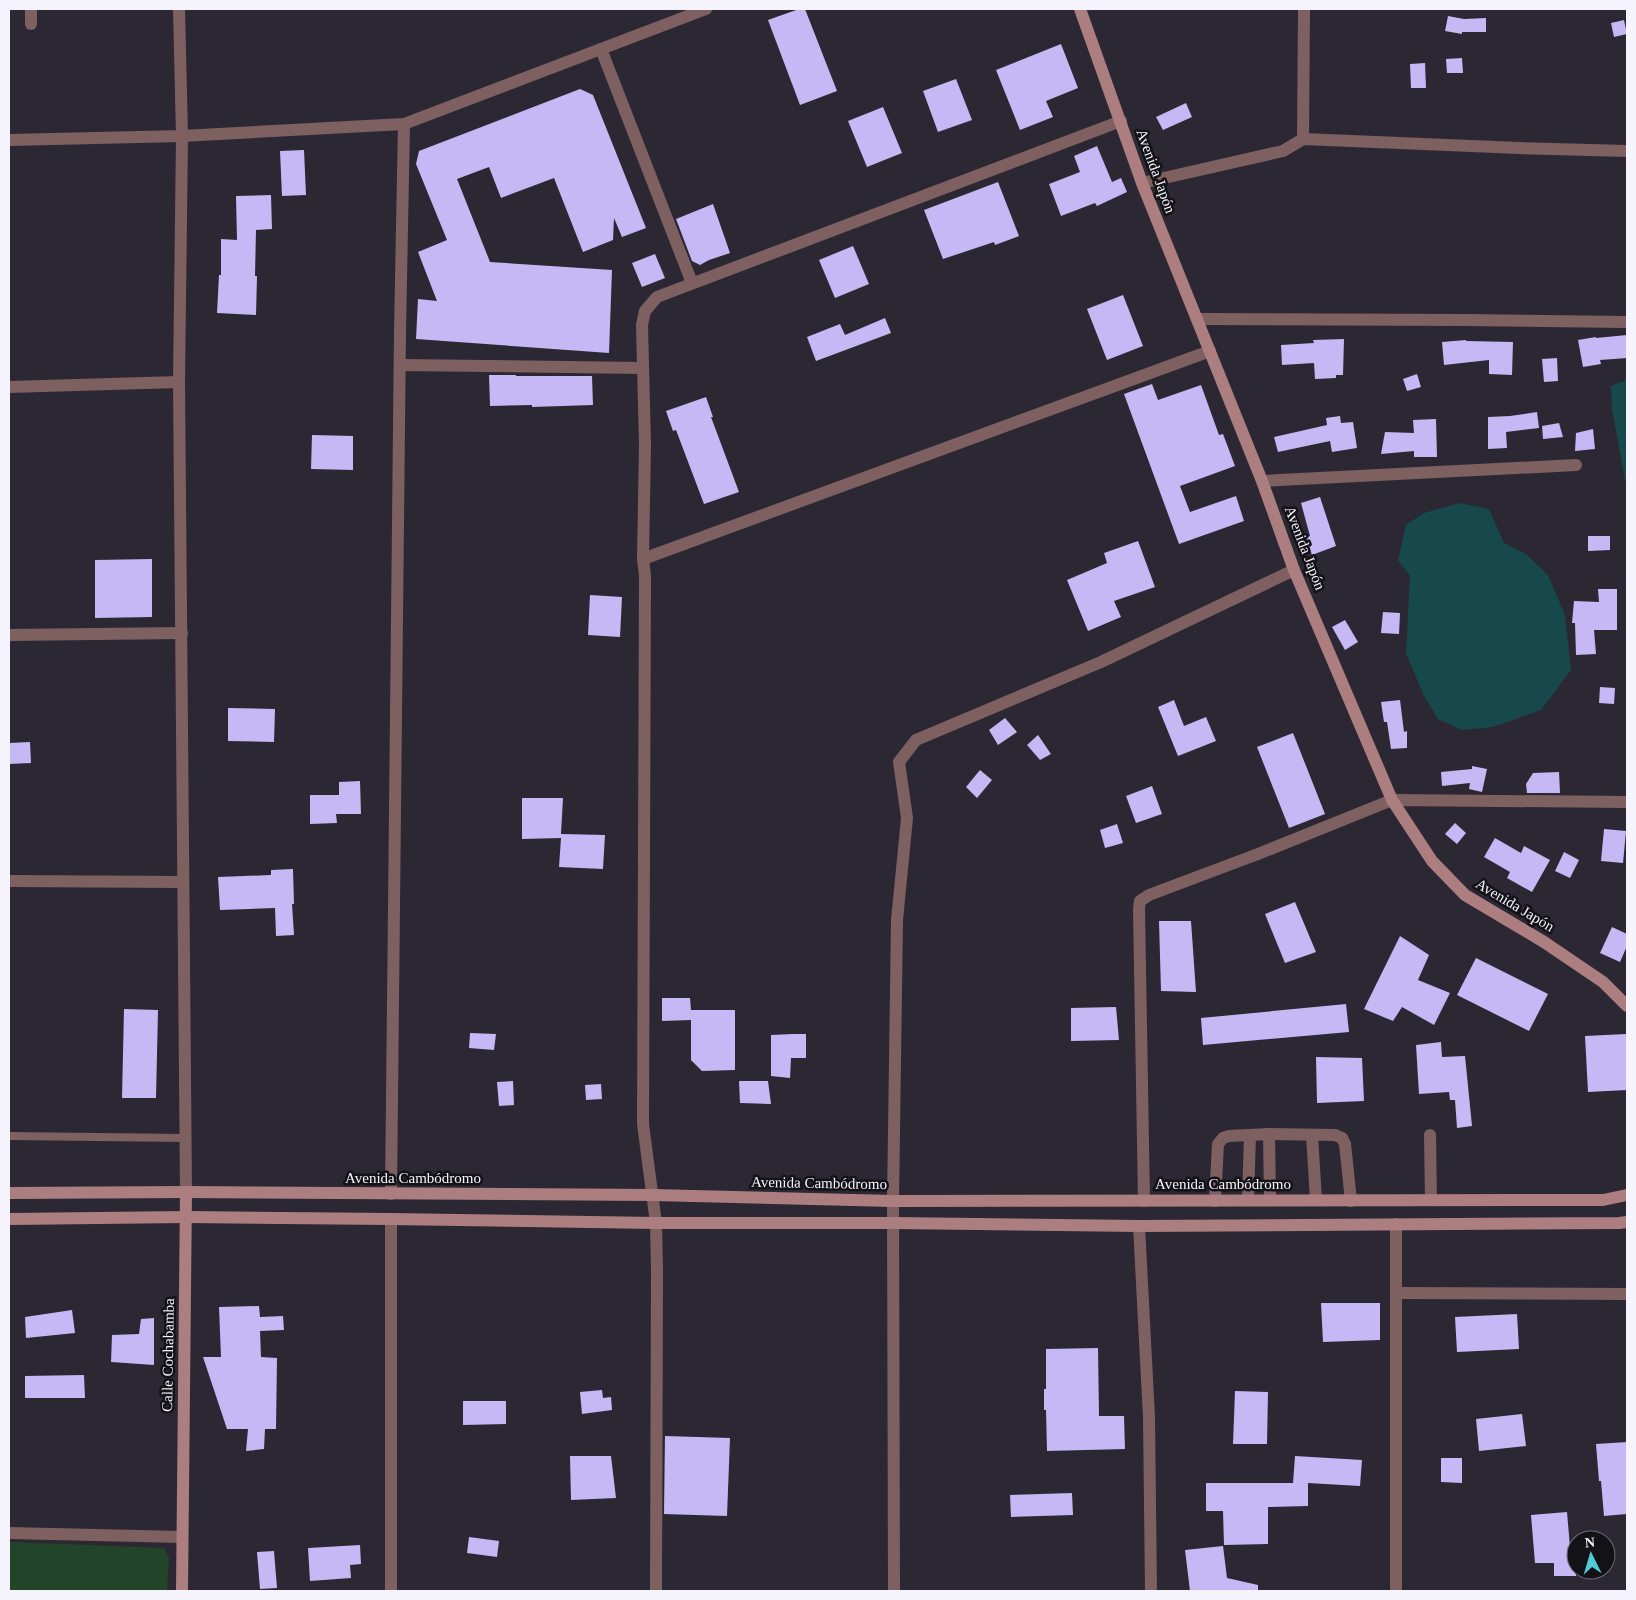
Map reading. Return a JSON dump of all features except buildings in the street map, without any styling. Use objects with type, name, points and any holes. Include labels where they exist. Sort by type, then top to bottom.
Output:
[{"type":"street","points":[[31,9],[31,24]]},
{"type":"street","name":"Calle Cochabamba","points":[[179,9],[182,136],[179,382],[184,1138],[186,1192],[182,1591]]},
{"type":"street","points":[[9,140],[182,136],[404,124],[706,9]]},
{"type":"street","name":"Avenida Japón","points":[[1080,9],[1142,183],[1262,481],[1294,570],[1392,800],[1432,861],[1465,895],[1552,947],[1603,982],[1627,1006]]},
{"type":"street","points":[[1303,139],[1304,9]]},
{"type":"street","points":[[601,49],[692,283]]},
{"type":"street","points":[[656,1591],[656,1223],[643,1124],[646,576],[643,559],[645,445],[642,325],[645,311],[656,297],[1121,121]]},
{"type":"street","points":[[391,1194],[404,124]]},
{"type":"street","points":[[1142,183],[1283,150],[1303,139],[1627,151]]},
{"type":"street","points":[[1197,319],[1627,322]]},
{"type":"street","points":[[643,559],[1210,351]]},
{"type":"street","points":[[400,365],[643,368]]},
{"type":"street","points":[[9,387],[179,382]]},
{"type":"street","points":[[1262,481],[1576,465]]},
{"type":"street","points":[[894,1591],[893,1201],[896,920],[906,818],[899,762],[916,740],[1101,662],[1294,570]]},
{"type":"street","points":[[9,635],[182,633]]},
{"type":"street","points":[[1144,1201],[1140,901],[1149,895],[1258,854],[1392,800],[1627,802]]},
{"type":"street","points":[[9,881],[182,882]]},
{"type":"street","points":[[1269,1134],[1270,1200]]},
{"type":"street","points":[[1215,1201],[1218,1144],[1223,1138],[1269,1134],[1312,1134],[1335,1135],[1342,1138],[1345,1144],[1351,1201]]},
{"type":"street","points":[[1312,1134],[1316,1200]]},
{"type":"street","points":[[1248,1200],[1250,1135]]},
{"type":"street","points":[[1430,1135],[1431,1200]]},
{"type":"street","name":"Avenida Cambódromo","points":[[9,1193],[186,1192],[653,1195],[893,1201],[1603,1200],[1627,1195]]},
{"type":"street","points":[[9,1219],[186,1217],[391,1218],[656,1223],[1139,1226],[1627,1222]]},
{"type":"street","points":[[391,1218],[391,1591]]},
{"type":"street","points":[[1396,1224],[1396,1591]]},
{"type":"street","points":[[1139,1226],[1149,1417],[1151,1591]]},
{"type":"street","points":[[1397,1293],[1627,1294]]},
{"type":"street","points":[[9,1533],[182,1537]]},
{"type":"lane","points":[[9,1136],[184,1138]]},
{"type":"shaded area","points":[[1627,380],[1627,491],[1612,409],[1611,386]]},
{"type":"shaded area","points":[[1459,503],[1489,509],[1504,543],[1526,554],[1548,575],[1565,615],[1571,670],[1541,710],[1493,727],[1462,730],[1438,719],[1424,696],[1406,653],[1410,576],[1398,560],[1406,525],[1424,513]]},
{"type":"shaded area","points":[[9,1542],[164,1548],[169,1558],[167,1591],[9,1591]]}]
